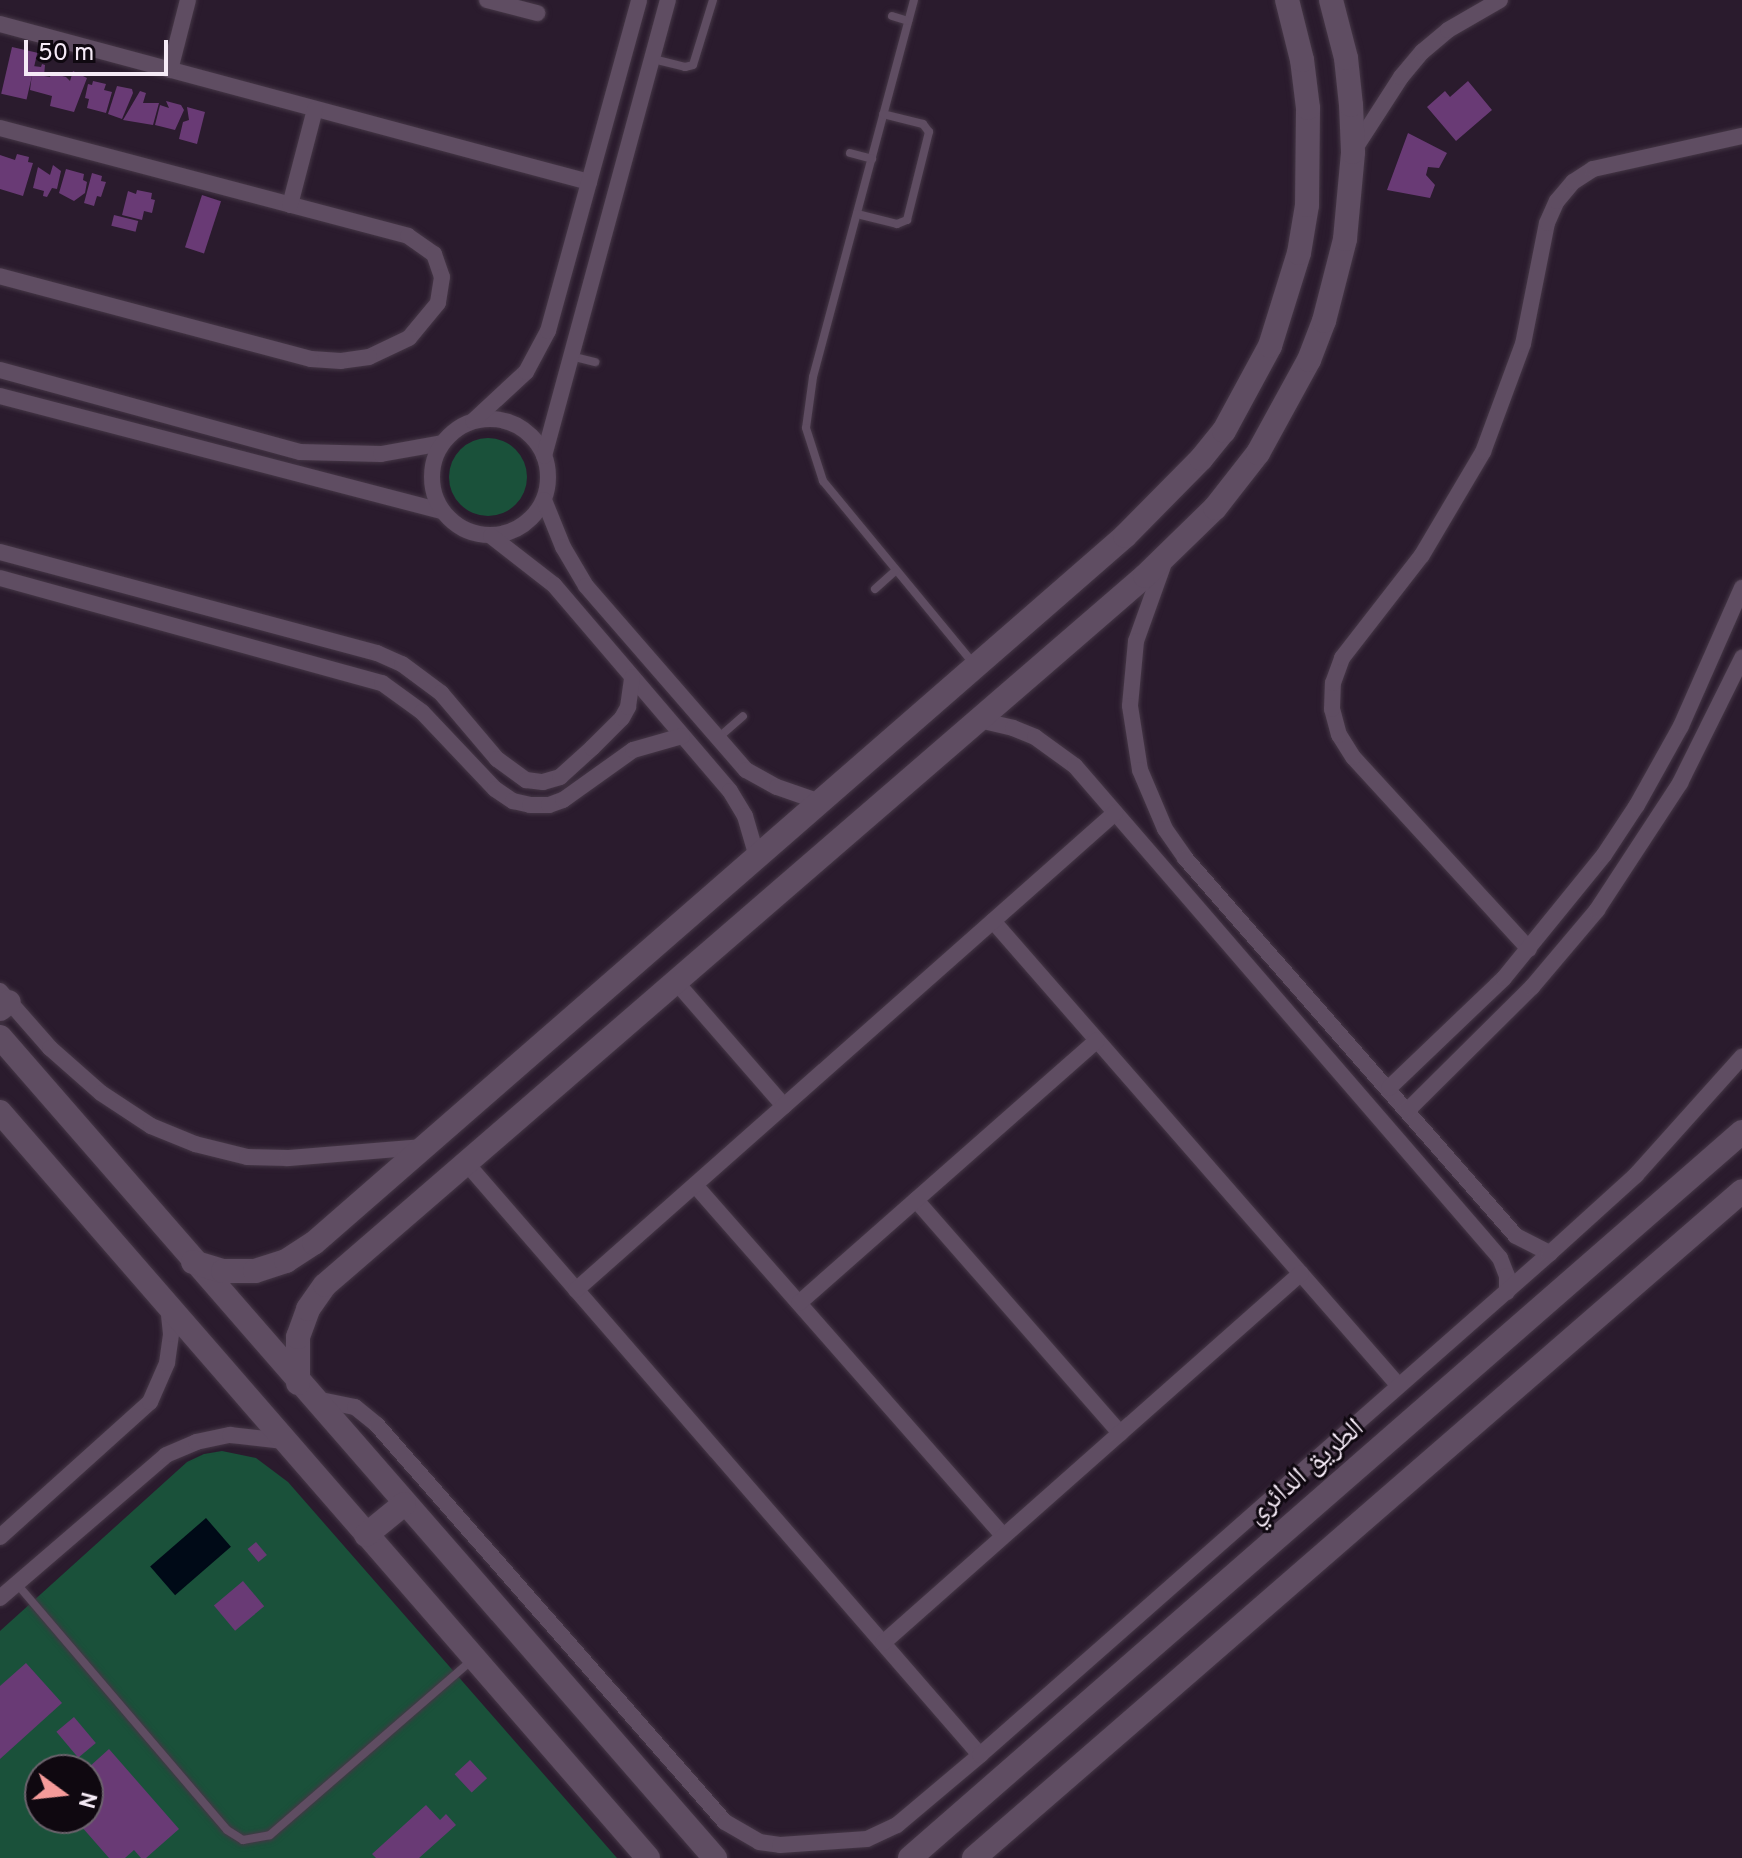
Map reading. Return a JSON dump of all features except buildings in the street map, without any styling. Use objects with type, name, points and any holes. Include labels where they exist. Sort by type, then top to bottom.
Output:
[{"type":"main road","points":[[193,1262],[223,1271],[270,1267],[301,1253],[1151,512],[1224,431],[1249,390],[1283,311],[1299,253],[1307,205],[1308,108],[1302,60],[1287,0]]},
{"type":"main road","points":[[304,1390],[296,1353],[308,1309],[325,1285],[468,1165],[1166,558],[1215,508],[1258,453],[1298,383],[1324,321],[1345,239],[1353,152],[1346,58],[1331,0]]},
{"type":"main road","points":[[1224,431],[1258,453]]},
{"type":"main road","points":[[712,896],[739,929]]},
{"type":"main road","points":[[0,1037],[304,1390],[715,1858]]},
{"type":"main road","points":[[0,1112],[648,1858]]},
{"type":"main road","points":[[1702,1167],[1742,1113]]},
{"type":"main road","name":"الطريق الدائري","points":[[910,1858],[1742,1132]]},
{"type":"main road","points":[[974,1858],[1742,1191]]},
{"type":"main road","points":[[334,1225],[359,1256]]},
{"type":"main road","points":[[366,1535],[404,1504]]},
{"type":"street","points":[[170,70],[188,0]]},
{"type":"street","points":[[490,0],[537,13]]},
{"type":"street","points":[[442,511],[431,477],[442,443],[515,384],[535,359],[548,331],[639,0]]},
{"type":"street","points":[[491,536],[517,529],[528,522],[544,500],[548,485],[544,456],[668,0]]},
{"type":"street","points":[[1353,152],[1401,77],[1422,52],[1448,30],[1494,1]]},
{"type":"street","points":[[0,26],[589,182]]},
{"type":"street","points":[[290,205],[315,109]]},
{"type":"street","points":[[0,128],[408,236],[427,246],[439,264],[441,290],[438,303],[420,328],[396,346],[369,357],[320,360],[0,276]]},
{"type":"street","points":[[1529,949],[1353,757],[1336,722],[1333,683],[1342,658],[1422,555],[1483,452],[1523,344],[1547,223],[1557,201],[1573,182],[1593,169],[1742,136]]},
{"type":"street","points":[[571,247],[598,255]]},
{"type":"street","points":[[0,370],[300,452],[381,454],[442,443]]},
{"type":"street","points":[[0,396],[442,511],[463,530],[491,536],[554,585],[739,803],[757,857]]},
{"type":"street","points":[[473,421],[487,418],[515,424],[528,432],[544,456]]},
{"type":"street","points":[[544,500],[563,547],[586,586],[746,770],[777,787],[820,802]]},
{"type":"street","points":[[0,552],[390,659],[422,677],[441,693],[497,759],[526,780],[543,782],[560,777],[592,748],[622,718],[628,707],[632,677]]},
{"type":"street","points":[[1166,558],[1145,610],[1131,674],[1133,738],[1151,801],[1185,858],[1521,1241],[1550,1253]]},
{"type":"street","points":[[0,578],[382,683],[422,712],[495,789],[513,801],[530,805],[549,805],[563,800],[633,750],[682,736]]},
{"type":"street","points":[[1389,1088],[1529,949],[1586,879],[1637,805],[1700,685],[1742,588]]},
{"type":"street","points":[[1407,1111],[1532,987],[1597,910],[1668,805],[1742,658]]},
{"type":"street","points":[[1700,685],[1724,697]]},
{"type":"street","points":[[979,720],[1013,728],[1056,751],[1115,813],[1500,1258],[1507,1276],[1507,1292]]},
{"type":"street","points":[[576,1290],[1115,813]]},
{"type":"street","points":[[993,921],[1398,1385]]},
{"type":"street","points":[[677,983],[784,1106]]},
{"type":"street","points":[[3,1000],[50,1048],[101,1093],[151,1126],[195,1144],[247,1157],[288,1158],[422,1147]]},
{"type":"street","points":[[799,1303],[1097,1040]]},
{"type":"street","points":[[304,1390],[342,1402],[367,1415],[725,1822],[759,1842],[799,1846],[867,1839],[897,1825],[980,1755],[1507,1292],[1647,1164],[1742,1057]]},
{"type":"street","points":[[468,1165],[980,1755]]},
{"type":"street","points":[[695,1185],[1003,1536]]},
{"type":"street","points":[[916,1200],[1120,1433]]},
{"type":"street","points":[[1500,1258],[1521,1241]]},
{"type":"street","points":[[883,1643],[1301,1273]]},
{"type":"street","points":[[0,1537],[150,1402],[167,1363],[171,1334],[168,1305]]},
{"type":"street","points":[[0,1598],[166,1455],[196,1442],[230,1435],[284,1441]]},
{"type":"lane","points":[[652,59],[685,67],[693,65],[713,0]]},
{"type":"lane","points":[[914,0],[813,377],[806,428],[823,481],[975,666]]},
{"type":"lane","points":[[892,16],[908,21]]},
{"type":"lane","points":[[857,214],[897,224],[907,220],[929,132],[923,124],[883,114]]},
{"type":"lane","points":[[850,153],[872,159]]},
{"type":"lane","points":[[571,356],[595,362]]},
{"type":"lane","points":[[875,589],[895,571]]},
{"type":"lane","points":[[718,738],[743,716]]},
{"type":"lane","points":[[17,1584],[227,1830],[243,1840],[270,1835],[474,1658]]},
{"type":"green space","points":[[488,438],[503,441],[516,449],[524,462],[527,477],[524,492],[516,505],[503,513],[488,516],[473,513],[460,505],[452,492],[449,477],[452,462],[460,449],[473,441]]},
{"type":"green space","points":[[222,1451],[256,1458],[288,1482],[617,1858],[0,1858],[0,1631],[187,1462],[204,1454]]},
{"type":"shaded area","points":[[206,1518],[231,1547],[175,1595],[150,1567]]}]
